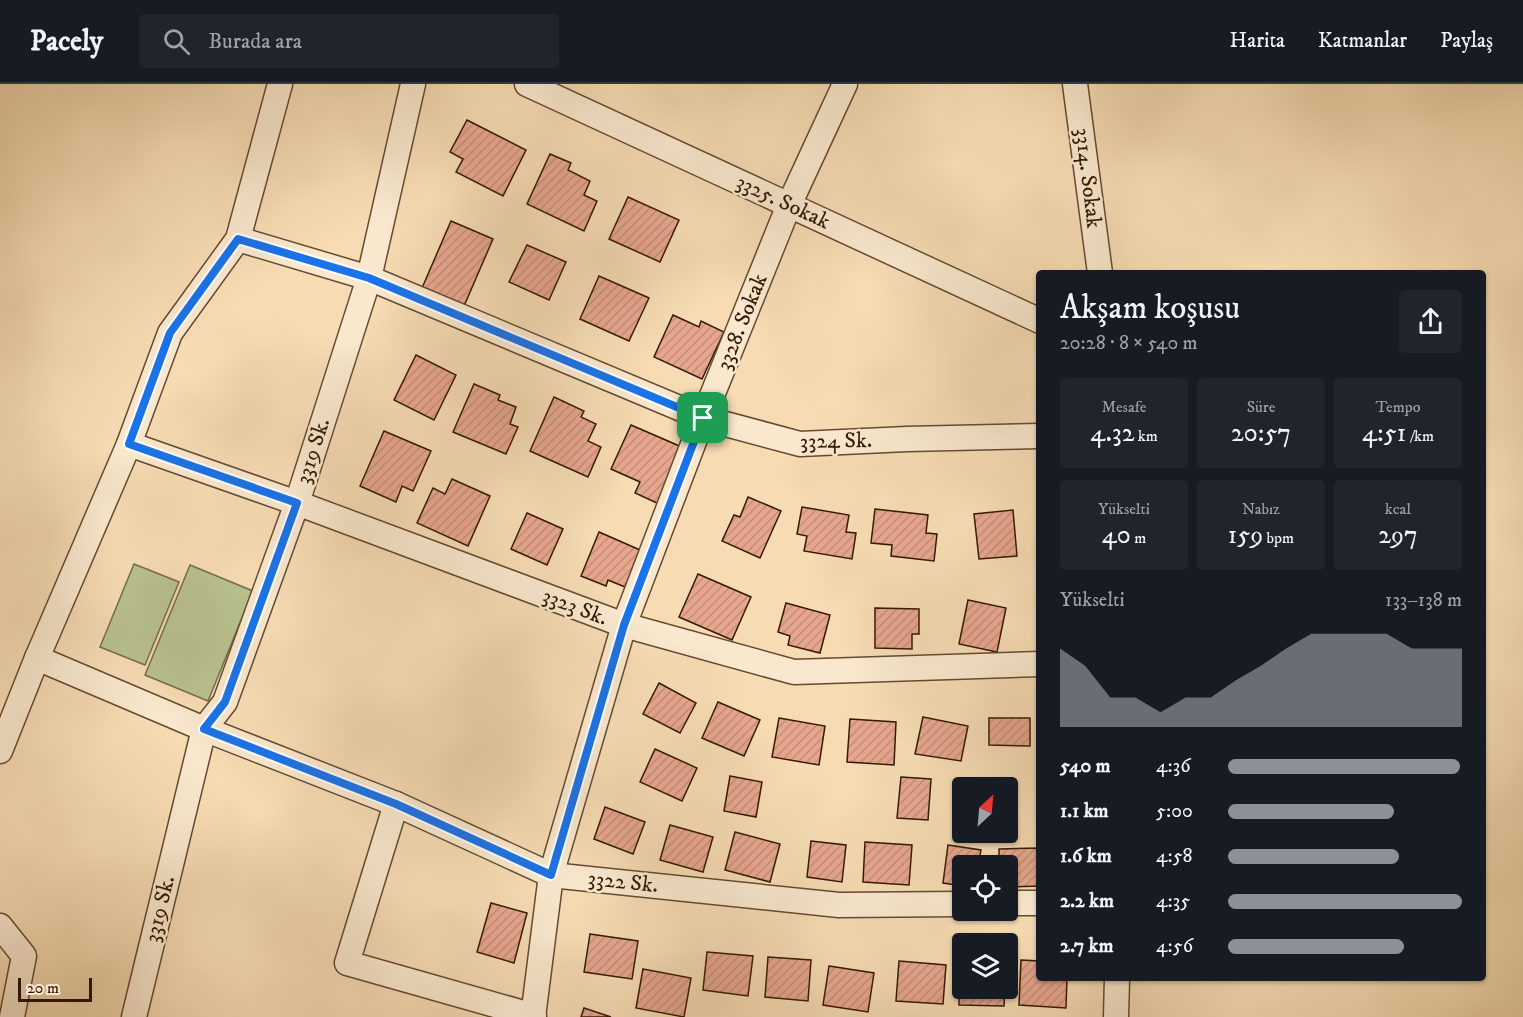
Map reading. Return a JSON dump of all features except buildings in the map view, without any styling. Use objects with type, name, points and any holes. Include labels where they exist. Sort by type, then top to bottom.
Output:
[{"type":"street","points":[[0,751],[37,658],[129,444],[170,333],[238,239],[280,84]]},
{"type":"street","name":"3319 Sk.","points":[[134,1017],[204,729],[225,702],[297,503],[369,278],[413,84]]},
{"type":"street","name":"3325. Sokak","points":[[527,84],[556,89],[789,205],[1036,319]]},
{"type":"street","name":"3328. Sokak","points":[[533,1017],[551,875],[624,625],[703,418],[789,205],[845,84]]},
{"type":"street","name":"3314. Sokak","points":[[1076,84],[1100,270]]},
{"type":"street","name":"3324 Sk.","points":[[238,239],[369,278],[703,418],[800,444],[1036,436]]},
{"type":"street","name":"3323 Sk.","points":[[129,444],[297,503],[624,625],[794,672],[1036,664]]},
{"type":"street","name":"3322 Sk.","points":[[37,658],[204,729],[396,804],[551,875],[839,905],[952,904]]},
{"type":"street","points":[[396,804],[346,963],[533,1017]]},
{"type":"street","points":[[1018,903],[1036,903]]},
{"type":"street","points":[[0,926],[24,956],[12,1017]]},
{"type":"street","points":[[1116,1017],[1117,981]]},
{"type":"green space","points":[[134,564],[179,582],[145,665],[100,647]]},
{"type":"green space","points":[[190,565],[253,591],[208,701],[145,675]]},
{"type":"route","points":[[238,239],[369,278],[703,418],[624,625],[551,875],[396,804],[204,729],[225,702],[297,503],[129,444],[170,333],[238,239]]}]
